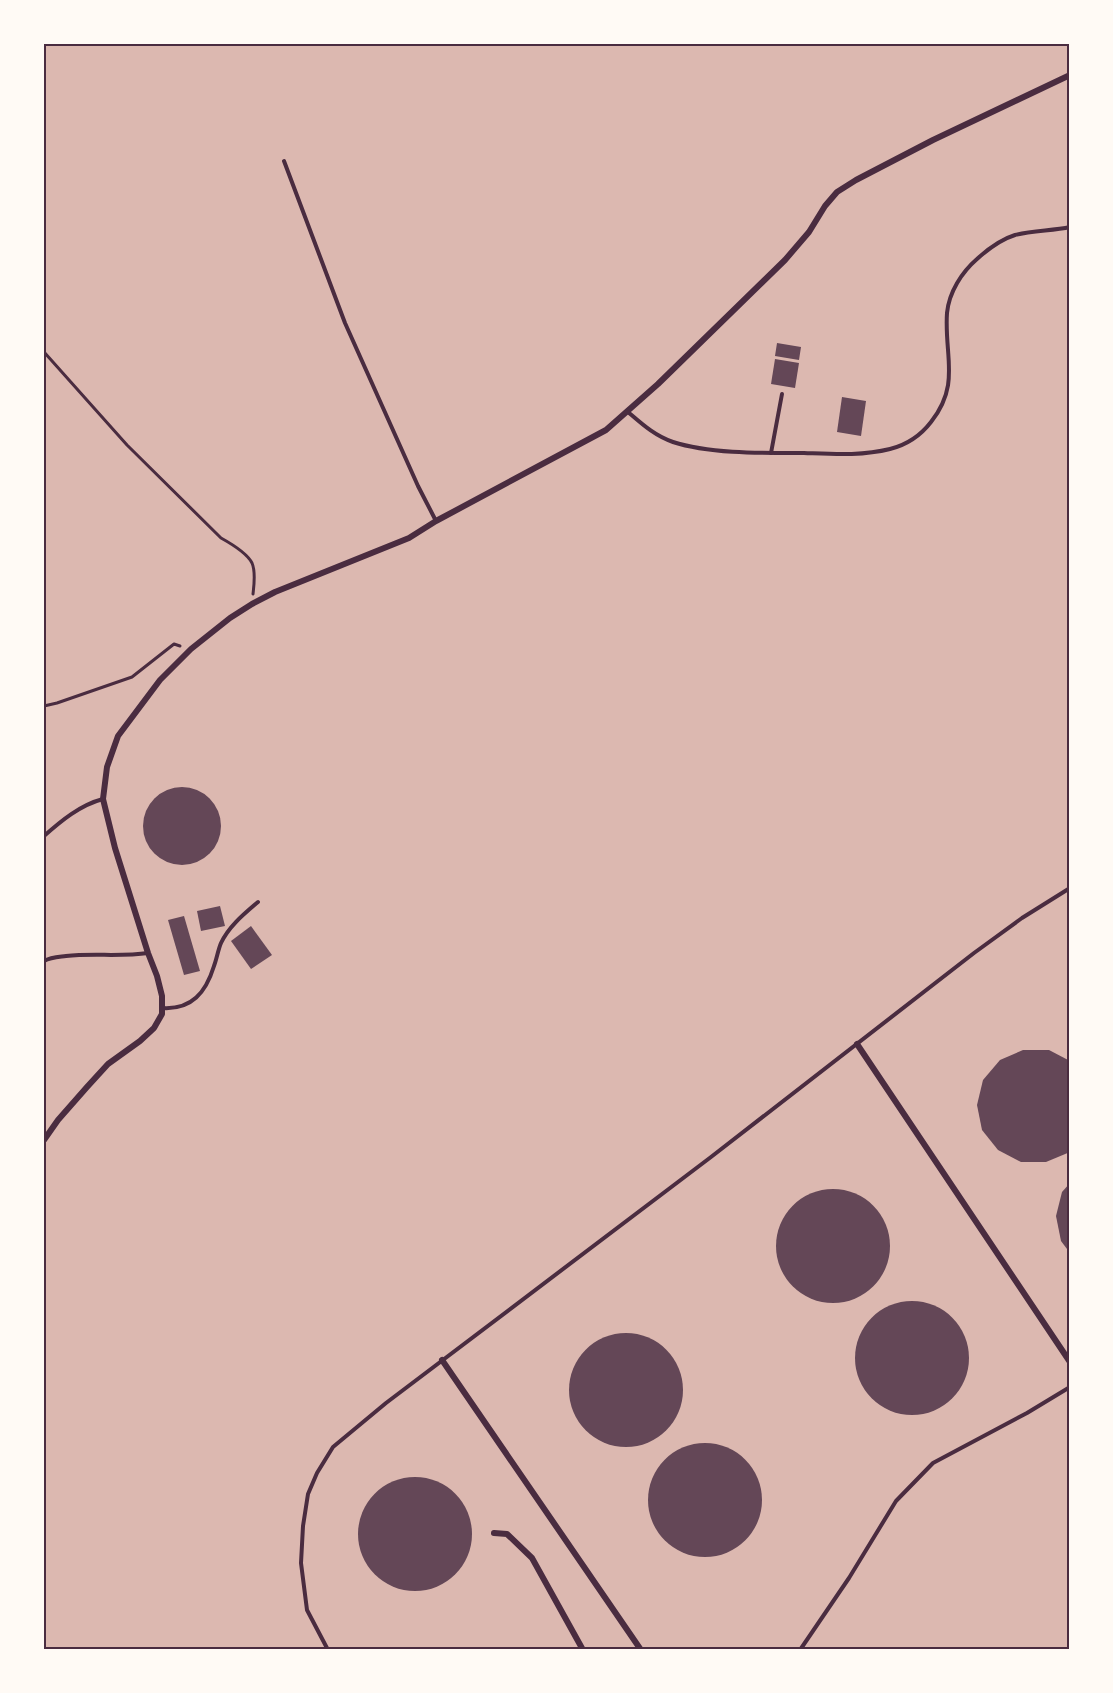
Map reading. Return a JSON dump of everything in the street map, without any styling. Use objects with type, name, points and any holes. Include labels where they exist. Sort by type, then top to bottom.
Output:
[{"type":"street","points":[[44,1140],[58,1120],[108,1064],[154,1028],[162,1014],[162,996],[115,848],[103,799],[107,766],[118,736],[160,680],[191,649],[252,603],[409,538],[436,521],[606,430],[628,412],[785,260],[837,192],[933,140],[1070,75]]},
{"type":"street","points":[[857,1044],[1070,1362]]},
{"type":"street","points":[[442,1360],[641,1650]]},
{"type":"street","points":[[494,1533],[507,1534],[532,1558],[583,1650]]},
{"type":"lane","points":[[284,161],[345,323],[436,521]]},
{"type":"lane","points":[[628,412],[648,429],[671,441],[696,448],[771,453],[864,454],[892,449],[916,438],[941,408],[948,391],[950,364],[947,312],[954,289],[968,268],[987,249],[1015,235],[1070,227]]},
{"type":"lane","points":[[771,453],[782,393]]},
{"type":"lane","points":[[44,836],[59,822],[90,802],[103,799]]},
{"type":"lane","points":[[328,1650],[307,1610],[301,1563],[308,1494],[317,1473],[333,1447],[442,1360],[1022,918],[1070,888]]},
{"type":"lane","points":[[162,1008],[180,1008],[199,996],[210,979],[220,944],[231,926],[258,902]]},
{"type":"lane","points":[[44,961],[50,957],[88,954],[148,953]]},
{"type":"lane","points":[[800,1650],[849,1578],[896,1501],[933,1463],[1070,1387]]},
{"type":"path","points":[[44,352],[127,445],[221,538],[236,547],[252,563],[255,583],[252,603]]},
{"type":"path","points":[[44,706],[132,677],[174,644],[191,649]]},
{"type":"shaded area","points":[[44,44],[1069,44],[1069,1649],[44,1650]]},
{"type":"building","points":[[777,343],[801,347],[799,360],[775,356]]},
{"type":"building","points":[[775,359],[799,363],[795,388],[771,384]]},
{"type":"building","points":[[842,397],[866,401],[861,436],[837,432]]},
{"type":"building","points":[[174,787],[190,787],[204,793],[215,804],[221,818],[221,834],[215,848],[204,859],[190,865],[174,865],[160,859],[149,848],[143,834],[143,818],[149,804],[160,793]]},
{"type":"building","points":[[220,906],[225,926],[201,931],[197,911]]},
{"type":"building","points":[[184,916],[200,971],[184,975],[168,920]]},
{"type":"building","points":[[251,926],[272,955],[251,969],[231,941]]},
{"type":"building","points":[[1023,1050],[1049,1050],[1070,1061],[1070,1152],[1046,1162],[1021,1162],[998,1150],[982,1130],[977,1105],[983,1080],[1000,1060]]},
{"type":"building","points":[[1070,1183],[1070,1253],[1061,1241],[1056,1216],[1062,1192]]},
{"type":"building","points":[[833,1189],[855,1194],[873,1206],[885,1224],[890,1246],[885,1268],[873,1286],[855,1298],[833,1303],[811,1298],[793,1286],[781,1268],[776,1246],[781,1224],[793,1206],[811,1194]]},
{"type":"building","points":[[912,1301],[934,1306],[952,1318],[964,1336],[969,1358],[964,1380],[952,1398],[934,1410],[912,1415],[890,1410],[872,1398],[860,1380],[855,1358],[860,1336],[872,1318],[890,1306]]},
{"type":"building","points":[[626,1333],[648,1338],[666,1350],[678,1368],[683,1390],[678,1412],[666,1430],[648,1442],[626,1447],[604,1442],[586,1430],[574,1412],[569,1390],[574,1368],[586,1350],[604,1338]]},
{"type":"building","points":[[705,1443],[727,1448],[745,1460],[757,1478],[762,1500],[757,1522],[745,1540],[727,1552],[705,1557],[683,1552],[665,1540],[653,1522],[648,1500],[653,1478],[665,1460],[683,1448]]},
{"type":"building","points":[[415,1477],[437,1482],[455,1494],[467,1512],[472,1534],[467,1556],[455,1574],[437,1586],[415,1591],[393,1586],[375,1574],[363,1556],[358,1534],[363,1512],[375,1494],[393,1482]]}]
